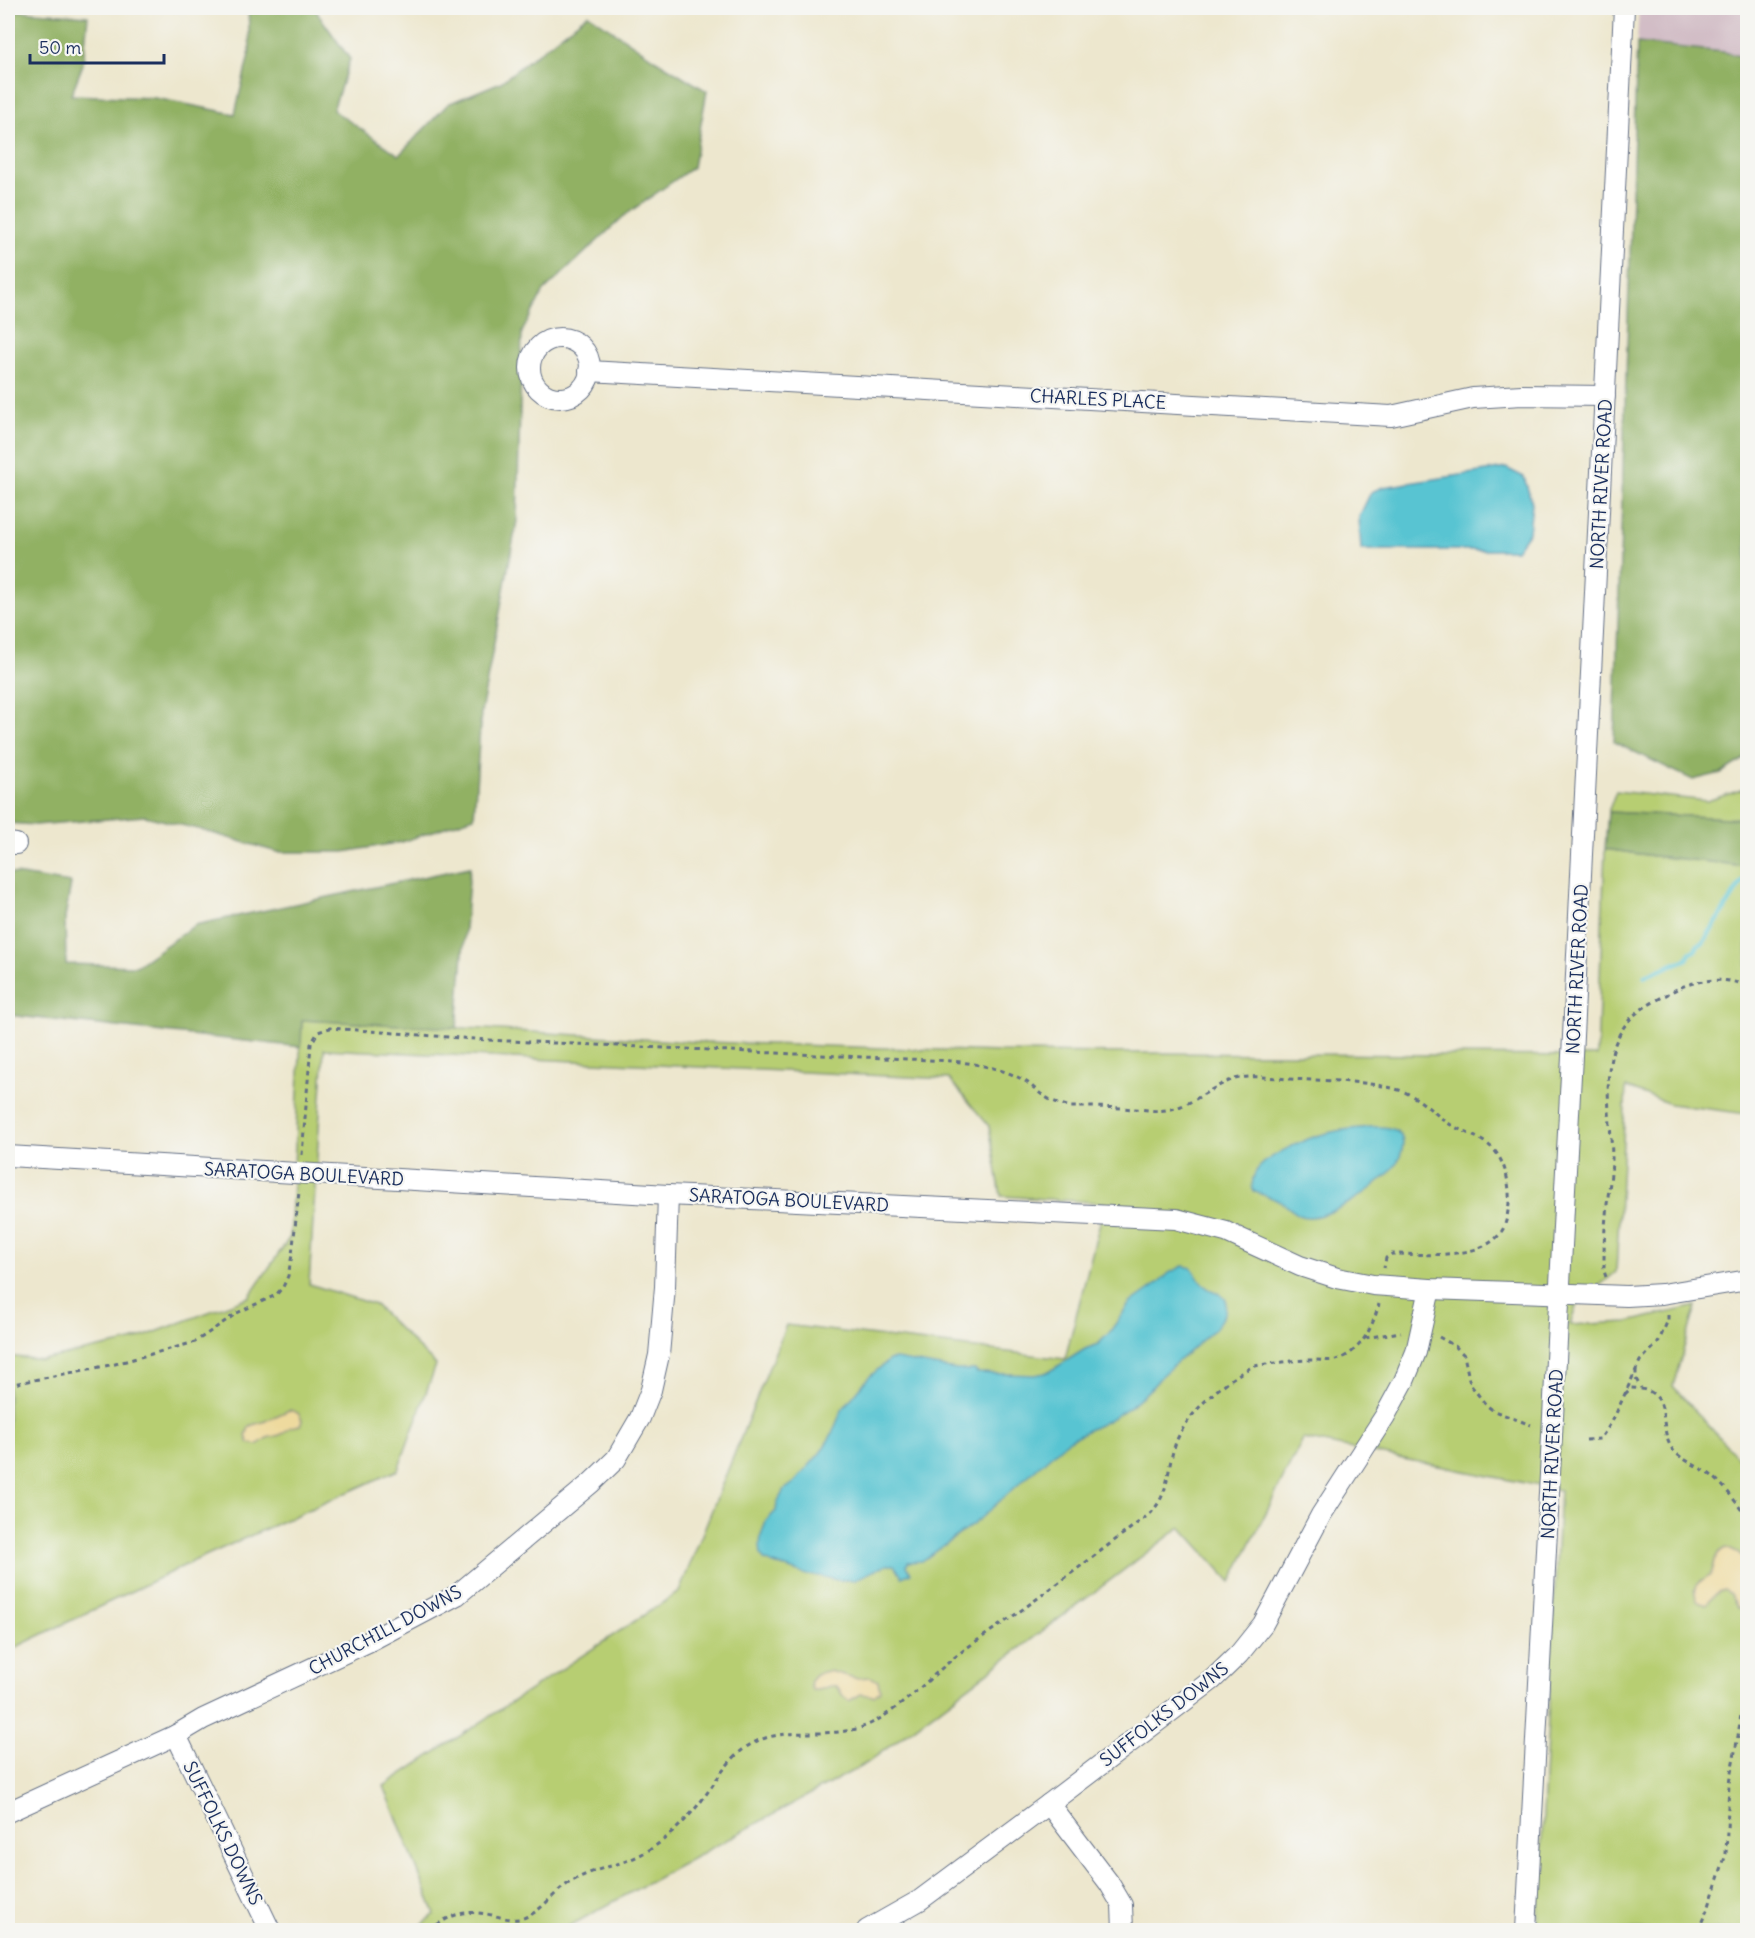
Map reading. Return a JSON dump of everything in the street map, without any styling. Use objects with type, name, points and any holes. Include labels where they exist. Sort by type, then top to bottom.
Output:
[{"type":"street","name":"NORTH RIVER ROAD","points":[[1526,1930],[1624,8]]},
{"type":"street","name":"CHARLES PLACE","points":[[589,371],[1390,416],[1473,398],[1522,395],[1605,396]]},
{"type":"street","name":"SARATOGA BOULEVARD","points":[[8,1156],[668,1195],[1176,1219],[1226,1232],[1300,1266],[1337,1278],[1383,1286],[1613,1295],[1670,1293],[1748,1280]]},
{"type":"street","name":"CHURCHILL DOWNS","points":[[8,1812],[176,1735],[203,1719],[385,1634],[457,1595],[591,1483],[616,1459],[640,1418],[651,1390],[659,1355],[665,1287],[668,1195]]},
{"type":"street","name":"SUFFOLKS DOWNS","points":[[867,1930],[920,1900],[1049,1804],[1212,1680],[1252,1639],[1272,1607],[1321,1515],[1385,1416],[1404,1381],[1416,1352],[1430,1289]]},
{"type":"street","name":"SUFFOLKS DOWNS","points":[[176,1735],[270,1930]]},
{"type":"street","points":[[1049,1804],[1109,1883],[1122,1905],[1123,1930]]},
{"type":"path","points":[[1613,1295],[1604,1271],[1606,1215],[1612,1157],[1609,1073],[1612,1050],[1619,1035],[1634,1016],[1677,988],[1718,979],[1748,986]]},
{"type":"path","points":[[8,1385],[115,1364],[195,1342],[237,1312],[276,1295],[288,1276],[292,1255],[311,1044],[318,1032],[330,1028],[487,1040],[952,1061],[978,1064],[1003,1071],[1026,1082],[1056,1103],[1070,1107],[1164,1111],[1182,1107],[1224,1083],[1245,1078],[1355,1083],[1401,1091],[1415,1098],[1449,1123],[1481,1139],[1495,1151],[1505,1169],[1509,1200],[1507,1220],[1497,1237],[1484,1246],[1470,1250],[1448,1253],[1392,1254],[1386,1258],[1383,1286],[1371,1327],[1365,1338],[1350,1352],[1336,1360],[1296,1360],[1253,1366],[1233,1378],[1203,1404],[1189,1419],[1179,1435],[1161,1502],[1151,1513],[964,1650],[896,1708],[870,1724],[847,1731],[791,1733],[766,1737],[752,1743],[737,1754],[701,1801],[669,1836],[637,1857],[591,1871],[566,1885],[529,1915],[518,1919],[464,1912],[446,1919],[429,1930]]},
{"type":"path","points":[[1586,1440],[1600,1439],[1612,1422],[1636,1367],[1658,1343],[1668,1320],[1670,1293]]},
{"type":"path","points":[[1365,1338],[1421,1329],[1455,1346],[1464,1355],[1470,1384],[1485,1405],[1494,1411],[1531,1425]]},
{"type":"path","points":[[1636,1367],[1636,1378],[1641,1388]]},
{"type":"path","points":[[1625,1394],[1632,1388],[1641,1388],[1653,1393],[1660,1400],[1668,1440],[1673,1451],[1712,1476],[1748,1519]]},
{"type":"path","points":[[1698,1930],[1713,1896],[1726,1854],[1729,1783],[1748,1664]]},
{"type":"shaded area","points":[[1639,8],[1747,8],[1747,58],[1723,52],[1637,43]]},
{"type":"green space","points":[[248,8],[314,8],[350,59],[333,110],[399,155],[448,104],[501,82],[588,14],[707,91],[693,167],[624,216],[544,291],[522,332],[517,521],[481,712],[474,817],[402,842],[344,852],[277,852],[145,816],[35,825],[8,823],[8,10],[88,16],[83,64],[71,95],[155,98],[235,114],[250,50]]},
{"type":"green space","points":[[1637,43],[1723,52],[1747,58],[1747,757],[1721,773],[1693,780],[1614,742]]},
{"type":"green space","points":[[1747,788],[1747,819],[1608,812],[1616,791],[1707,801]]},
{"type":"green space","points":[[1608,812],[1747,819],[1747,866],[1605,849]]},
{"type":"green space","points":[[1605,849],[1747,866],[1747,1114],[1670,1104],[1626,1087],[1616,1272],[1577,1304],[1570,1325],[1628,1322],[1696,1306],[1673,1386],[1747,1468],[1747,1930],[1537,1930],[1560,1490],[1303,1439],[1231,1582],[1181,1527],[867,1763],[562,1930],[415,1930],[435,1914],[384,1786],[679,1592],[786,1325],[1065,1359],[1105,1203],[1001,1196],[989,1126],[949,1079],[324,1049],[309,1284],[375,1305],[436,1365],[398,1470],[198,1559],[8,1651],[8,1356],[42,1360],[132,1341],[249,1297],[290,1237],[302,1020],[675,1041],[1000,1052],[1597,1056]]},
{"type":"green space","points":[[470,867],[457,1028],[302,1020],[301,1047],[8,1015],[8,873],[71,883],[65,918],[66,964],[136,966],[195,925]]},
{"type":"sand","points":[[289,1410],[299,1414],[302,1421],[300,1425],[291,1427],[280,1435],[267,1438],[257,1445],[249,1443],[246,1436],[249,1427]]},
{"type":"sand","points":[[1727,1548],[1747,1558],[1739,1582],[1747,1602],[1744,1609],[1738,1608],[1730,1594],[1724,1590],[1718,1592],[1706,1604],[1698,1601],[1695,1595],[1697,1584],[1711,1574],[1717,1555]]},
{"type":"sand","points":[[829,1671],[855,1678],[871,1677],[878,1681],[880,1691],[874,1696],[861,1694],[849,1701],[836,1686],[812,1690],[811,1682],[814,1676]]},
{"type":"water","points":[[1506,468],[1524,477],[1532,503],[1529,532],[1516,550],[1361,550],[1359,517],[1371,492],[1383,487]]},
{"type":"water","points":[[1370,1127],[1387,1127],[1399,1133],[1403,1145],[1402,1152],[1387,1175],[1362,1195],[1341,1207],[1331,1212],[1306,1217],[1297,1214],[1279,1201],[1253,1191],[1255,1173],[1277,1154],[1320,1135]]},
{"type":"water","points":[[1183,1266],[1192,1268],[1204,1285],[1219,1293],[1226,1300],[1225,1312],[1216,1328],[1125,1410],[1065,1443],[974,1524],[922,1561],[908,1562],[907,1566],[911,1573],[902,1577],[894,1565],[886,1565],[854,1580],[837,1580],[807,1575],[764,1560],[761,1555],[761,1536],[766,1521],[776,1511],[777,1503],[784,1490],[795,1482],[820,1453],[831,1436],[842,1410],[868,1378],[889,1360],[896,1359],[956,1370],[975,1370],[977,1373],[1035,1375],[1045,1373],[1085,1349],[1098,1344],[1109,1333],[1130,1303],[1169,1273]]},
{"type":"waterway","points":[[1645,976],[1687,959],[1690,953],[1703,943],[1742,882]]}]
